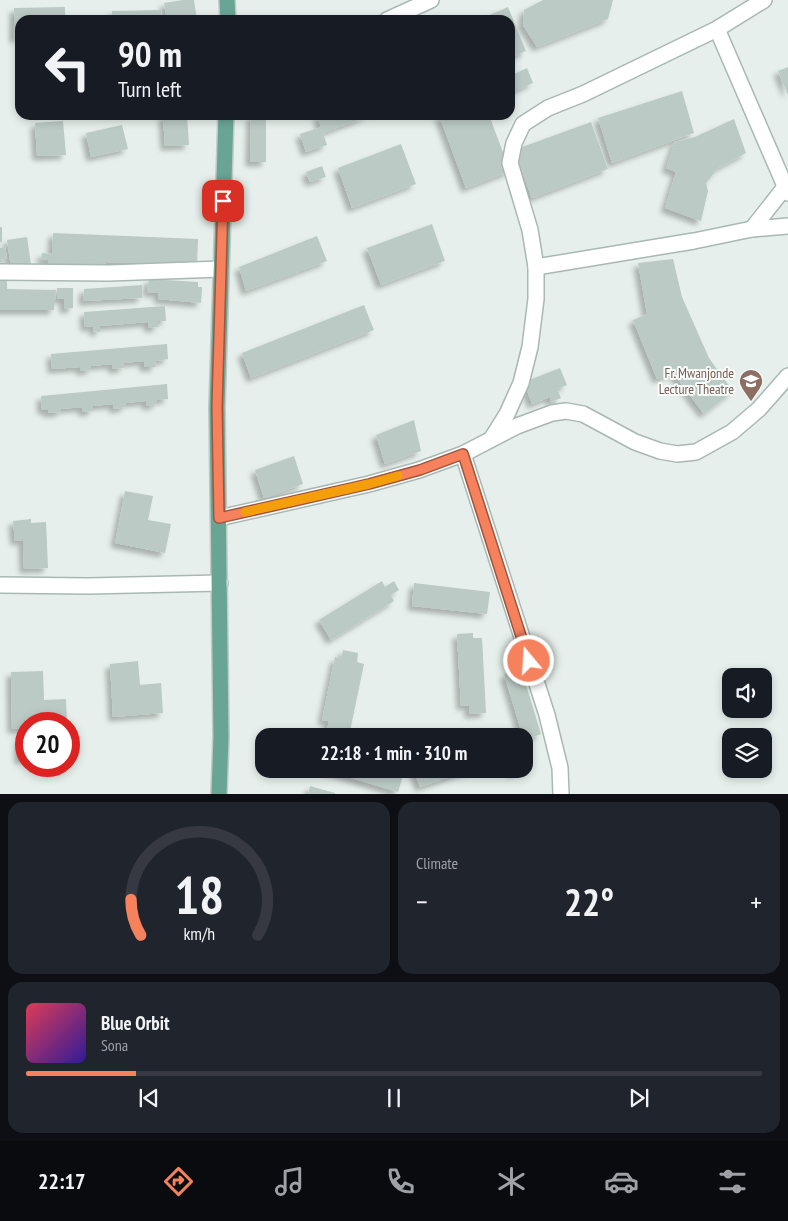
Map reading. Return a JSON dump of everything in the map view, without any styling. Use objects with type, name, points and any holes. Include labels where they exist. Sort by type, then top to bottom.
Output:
[{"type":"main road","points":[[227,0],[228,15]]},
{"type":"main road","points":[[219,794],[221,737],[217,407],[226,120]]},
{"type":"street","points":[[398,15],[430,0]]},
{"type":"street","points":[[491,439],[507,414],[521,383],[530,347],[536,299],[536,267],[530,230],[510,163],[514,143],[523,124],[548,108],[584,94],[717,29],[764,0]]},
{"type":"street","points":[[717,29],[786,190],[752,229]]},
{"type":"street","points":[[536,267],[694,241],[752,229],[788,226]]},
{"type":"street","points":[[0,272],[109,273],[221,269]]},
{"type":"street","points":[[219,518],[369,484],[420,470],[463,454],[534,419],[566,411],[583,414],[635,442],[660,451],[677,454],[696,452],[732,432],[759,409],[788,376]]},
{"type":"street","points":[[463,454],[547,715],[560,768],[561,794]]},
{"type":"street","points":[[0,585],[88,586],[220,583]]},
{"type":"building","points":[[194,0],[196,15],[166,15],[164,3]]},
{"type":"building","points":[[543,0],[613,0],[608,19],[537,47],[523,25],[524,10]]},
{"type":"building","points":[[65,7],[65,15],[15,15],[14,38],[14,8]]},
{"type":"building","points":[[508,7],[511,15],[490,15]]},
{"type":"building","points":[[161,10],[162,15],[112,15],[112,11]]},
{"type":"building","points":[[515,24],[526,51],[515,56]]},
{"type":"building","points":[[788,67],[788,95],[778,71]]},
{"type":"building","points":[[527,68],[533,83],[515,91],[515,74]]},
{"type":"building","points":[[682,91],[694,133],[612,163],[598,118]]},
{"type":"building","points":[[734,119],[746,153],[718,168],[706,183],[708,191],[701,221],[665,208],[676,172],[666,168],[675,142],[695,137]]},
{"type":"building","points":[[163,120],[187,120],[189,145],[165,146]]},
{"type":"building","points":[[251,120],[266,120],[266,162],[250,162]]},
{"type":"building","points":[[319,120],[358,120],[323,133],[327,145],[306,152],[300,134],[321,127]]},
{"type":"building","points":[[441,120],[491,120],[510,171],[466,188]]},
{"type":"building","points":[[63,121],[66,155],[37,156],[35,123]]},
{"type":"building","points":[[591,122],[608,169],[532,198],[514,150]]},
{"type":"building","points":[[122,125],[128,149],[91,157],[86,133]]},
{"type":"building","points":[[401,144],[416,184],[352,208],[338,168]]},
{"type":"building","points":[[322,166],[326,177],[310,182],[306,172]]},
{"type":"building","points":[[432,224],[445,261],[381,285],[367,248]]},
{"type":"building","points":[[0,227],[2,227],[2,242],[0,242]]},
{"type":"building","points":[[53,233],[198,239],[197,265],[106,262],[106,269],[48,267],[48,260],[41,260],[42,253],[52,254]]},
{"type":"building","points":[[317,236],[327,261],[246,291],[239,267]]},
{"type":"building","points":[[27,237],[31,264],[11,268],[7,240]]},
{"type":"building","points":[[5,247],[7,258],[0,260],[0,248]]},
{"type":"building","points":[[673,259],[682,297],[709,358],[733,391],[704,414],[673,373],[657,379],[633,320],[647,314],[638,263]]},
{"type":"building","points":[[149,279],[198,282],[198,287],[202,287],[201,303],[158,299],[159,293],[147,292]]},
{"type":"building","points":[[0,281],[7,281],[7,289],[56,290],[54,310],[0,310]]},
{"type":"building","points":[[142,285],[142,298],[83,301],[84,289]]},
{"type":"building","points":[[57,288],[73,288],[73,308],[64,309],[64,299],[57,299]]},
{"type":"building","points":[[364,305],[374,330],[251,378],[242,353]]},
{"type":"building","points":[[165,306],[166,321],[158,321],[158,327],[149,328],[148,322],[100,326],[100,332],[93,331],[94,326],[85,327],[84,312]]},
{"type":"building","points":[[167,344],[168,359],[155,361],[156,367],[144,367],[144,361],[123,363],[124,368],[113,369],[112,364],[91,366],[91,370],[81,371],[80,367],[52,369],[51,354]]},
{"type":"building","points":[[560,368],[567,385],[557,389],[561,398],[551,402],[550,397],[532,404],[524,382]]},
{"type":"building","points":[[167,384],[168,399],[157,400],[157,404],[147,406],[146,401],[125,403],[126,407],[114,409],[113,404],[93,406],[93,411],[83,412],[82,407],[61,409],[61,412],[48,413],[48,410],[42,410],[41,396]]},
{"type":"building","points":[[414,420],[421,451],[385,464],[376,435]]},
{"type":"building","points":[[294,456],[303,484],[264,498],[255,470]]},
{"type":"building","points":[[125,491],[153,496],[148,520],[171,524],[165,553],[115,543]]},
{"type":"building","points":[[31,519],[31,523],[46,522],[48,568],[24,569],[23,540],[15,541],[13,521]]},
{"type":"building","points":[[382,581],[385,587],[394,581],[399,590],[391,595],[394,601],[331,640],[319,620]]},
{"type":"building","points":[[414,583],[490,592],[487,614],[412,606]]},
{"type":"building","points":[[473,633],[473,638],[482,638],[486,713],[469,714],[469,705],[461,706],[457,634]]},
{"type":"building","points":[[343,650],[358,653],[357,662],[364,664],[351,728],[327,728],[329,721],[322,720],[335,657],[341,659]]},
{"type":"building","points":[[138,661],[140,685],[161,683],[163,713],[113,717],[110,664]]},
{"type":"building","points":[[521,668],[541,734],[533,737],[533,728],[520,728],[504,674]]},
{"type":"building","points":[[43,671],[44,700],[66,699],[67,712],[15,712],[15,729],[12,729],[11,672]]},
{"type":"building","points":[[352,778],[402,778],[398,792]]},
{"type":"building","points":[[416,778],[447,778],[420,787]]},
{"type":"building","points":[[310,786],[335,793],[335,794],[308,794]]},
{"type":"slow traffic","points":[[245,512],[398,476]]},
{"type":"place","name":"Fr. Mwanjonde Lecture Theatre","points":[[751,402]]},
{"type":"route","points":[[223,201],[217,407],[219,518],[369,484],[420,470],[463,454],[529,661]]}]
